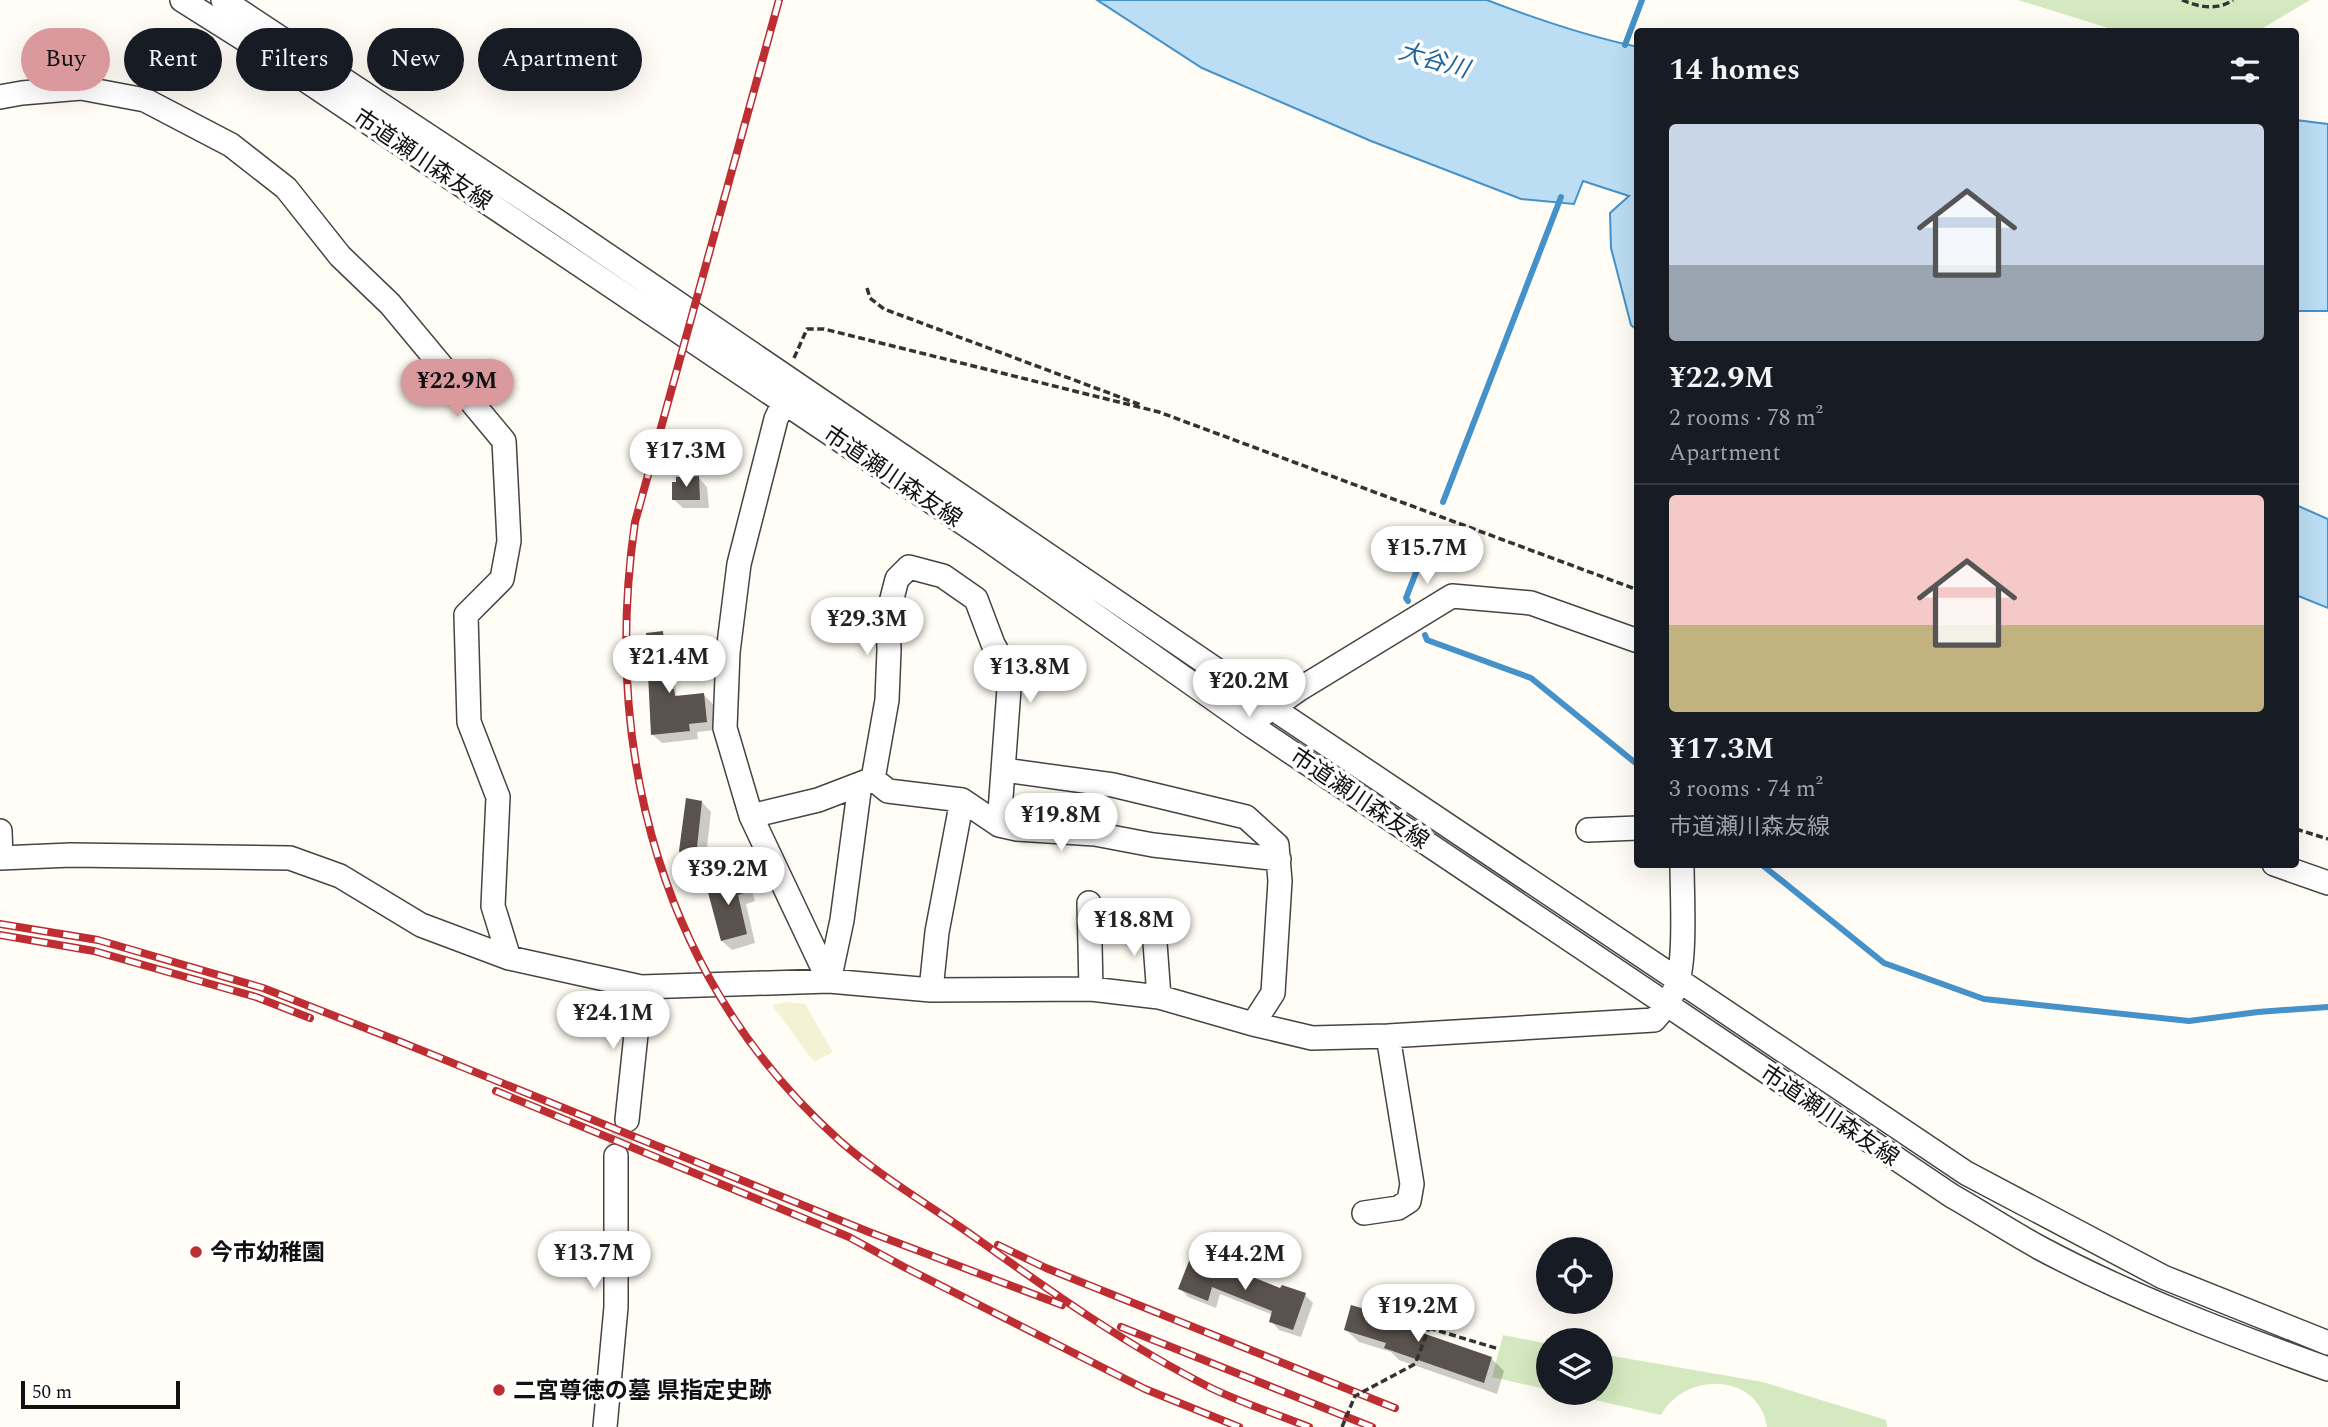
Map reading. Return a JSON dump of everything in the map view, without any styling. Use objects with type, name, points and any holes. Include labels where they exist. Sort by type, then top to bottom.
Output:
[{"type":"street","name":"市道瀬川森友線","points":[[182,0],[267,54],[987,539],[1252,726],[1952,1196],[2041,1248],[2207,1324],[2328,1369]]},
{"type":"street","name":"市道瀬川森友線","points":[[223,0],[568,229],[1271,708],[1966,1173],[2163,1277],[2328,1343]]},
{"type":"street","points":[[0,97],[81,88],[145,100],[231,145],[286,188],[340,256],[390,304],[504,441],[509,541],[502,579],[466,615],[470,722],[498,797],[493,906],[509,958]]},
{"type":"street","points":[[784,402],[776,419],[739,564],[728,652],[725,727],[751,816],[829,981]]},
{"type":"street","points":[[829,981],[867,781],[887,700],[888,614],[897,579],[909,567],[943,576],[976,599],[993,644],[1010,675],[999,825]]},
{"type":"street","points":[[1252,726],[1271,708],[1452,596],[1531,603],[1634,640]]},
{"type":"street","points":[[1004,770],[1113,785],[1246,817],[1277,845],[1280,881],[1273,993],[1253,1024]]},
{"type":"street","points":[[751,816],[818,800],[867,781],[888,791],[962,800],[999,825],[1017,829],[1095,834],[1153,845],[1279,859]]},
{"type":"street","points":[[931,990],[937,932],[962,800]]},
{"type":"street","points":[[1588,830],[1634,828]]},
{"type":"street","points":[[0,831],[0,858],[71,855],[290,858],[340,876],[421,925],[509,958],[641,987],[829,981],[931,990],[1091,989],[1159,997],[1312,1038],[1654,1020],[1668,1004],[1678,982],[1681,961],[1682,868]]},
{"type":"street","points":[[2285,868],[2328,883]]},
{"type":"street","points":[[1089,903],[1091,989]]},
{"type":"street","points":[[1153,916],[1159,997]]},
{"type":"street","points":[[627,1120],[641,987]]},
{"type":"street","points":[[1364,1213],[1398,1208],[1409,1201],[1412,1184],[1388,1036]]},
{"type":"street","points":[[605,1427],[616,1307],[616,1156]]},
{"type":"path","points":[[2182,0],[2201,8],[2233,0]]},
{"type":"path","points":[[867,288],[870,298],[884,309],[1634,589]]},
{"type":"path","points":[[793,360],[807,329],[824,329],[1159,412]]},
{"type":"path","points":[[2299,831],[2328,839]]},
{"type":"path","points":[[1342,1427],[1355,1396],[1415,1364],[1429,1328],[1499,1349]]},
{"type":"shaded area","points":[[787,1002],[805,1004],[833,1052],[814,1062],[772,1005]]},
{"type":"green space","points":[[2018,0],[2310,0],[2263,28],[2108,28]]},
{"type":"green space","points":[[1503,1335],[1536,1341],[1536,1387],[1492,1377]]},
{"type":"green space","points":[[1613,1356],[1763,1382],[1886,1420],[1887,1427],[1767,1427],[1761,1409],[1750,1396],[1736,1387],[1720,1384],[1703,1385],[1687,1391],[1672,1401],[1661,1415],[1613,1404]]},
{"type":"water","name":"大谷川","points":[[1097,0],[1487,0],[1561,27],[1634,46],[1634,328],[1631,325],[1611,248],[1610,213],[1629,196],[1583,181],[1574,204],[1521,199],[1371,141],[1202,68]]},
{"type":"water","points":[[2299,120],[2328,124],[2328,311],[2299,311]]},
{"type":"water","points":[[2299,506],[2328,519],[2328,608],[2299,596]]},
{"type":"building","points":[[699,476],[700,500],[672,500],[672,482],[676,482],[676,477]]},
{"type":"building","points":[[663,631],[668,690],[674,689],[675,696],[704,693],[707,722],[689,724],[690,731],[651,735],[646,633]]},
{"type":"building","points":[[686,798],[702,801],[694,875],[679,851]]},
{"type":"building","points":[[743,877],[747,892],[738,895],[747,934],[721,941],[706,885]]},
{"type":"building","points":[[1189,1261],[1244,1277],[1245,1274],[1280,1288],[1282,1285],[1306,1293],[1293,1330],[1269,1322],[1272,1311],[1212,1287],[1208,1301],[1178,1289]]},
{"type":"building","points":[[1351,1305],[1413,1323],[1411,1329],[1492,1357],[1484,1383],[1384,1348],[1386,1343],[1344,1330]]},
{"type":"waterway","points":[[1625,45],[1642,0]]},
{"type":"waterway","points":[[1443,502],[1561,197]]},
{"type":"waterway","points":[[1408,601],[1406,598],[1433,529]]},
{"type":"waterway","points":[[1425,635],[1427,640],[1531,678],[1634,762]]},
{"type":"waterway","points":[[1766,868],[1884,963],[1984,999],[2189,1021],[2328,1007]]},
{"type":"tunnel","points":[[616,1156],[627,1120]]},
{"type":"railway","points":[[779,0],[635,522],[627,608],[628,694],[638,777],[658,858],[688,936],[728,1010],[779,1078],[840,1141],[890,1180],[1120,1336],[1211,1388],[1309,1427]]},
{"type":"railway","points":[[0,924],[98,940],[263,988],[869,1232],[1062,1305]]},
{"type":"railway","points":[[0,935],[94,951],[256,997],[310,1018]]},
{"type":"railway","points":[[496,1091],[849,1237],[1145,1389],[1239,1427]]},
{"type":"railway","points":[[998,1245],[1046,1268],[1395,1408]]},
{"type":"railway","points":[[1121,1327],[1372,1427]]},
{"type":"place","name":"今市幼稚園","points":[[196,1252]]},
{"type":"place","name":"二宮尊徳の墓 県指定史跡","points":[[499,1390]]}]
